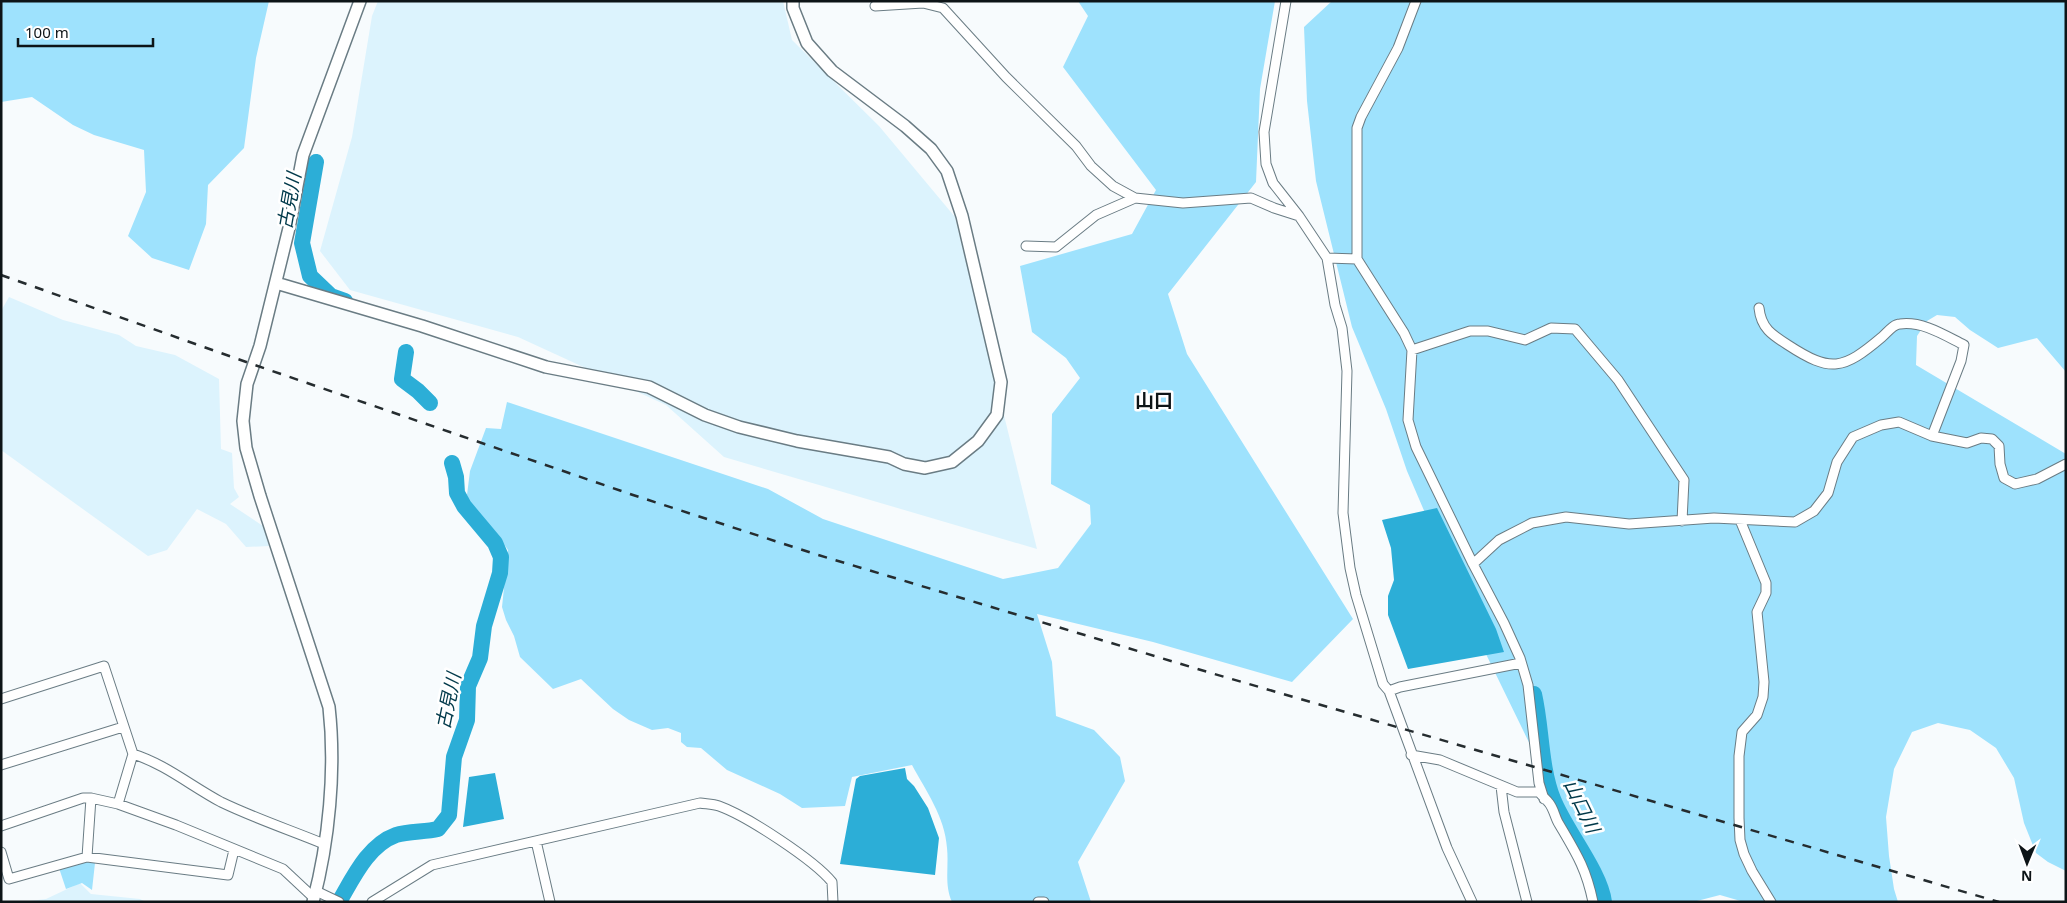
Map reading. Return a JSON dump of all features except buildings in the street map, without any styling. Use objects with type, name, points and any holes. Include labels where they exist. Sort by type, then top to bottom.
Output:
[{"type":"street","points":[[314,897],[324,844],[333,740],[329,707],[270,526],[244,437],[243,413],[247,384],[260,346],[289,228],[303,155],[360,1]]},
{"type":"street","points":[[276,283],[422,326],[546,367],[649,387],[705,415],[739,427],[797,441],[889,457],[904,464],[925,468],[952,462],[978,441],[997,415],[1001,382],[962,216],[947,171],[931,149],[905,126],[832,71],[808,43],[793,8],[793,1]]},
{"type":"street","points":[[1286,1],[1264,132],[1266,164],[1273,183],[1299,216],[1327,258],[1335,305],[1342,328],[1347,370],[1343,513],[1350,568],[1378,670],[1389,691],[1447,848],[1472,902]]},
{"type":"street","points":[[1416,1],[1398,48],[1357,128],[1356,259],[1404,333],[1412,350],[1408,420],[1416,447],[1522,663],[1528,685],[1538,773],[1544,800]]},
{"type":"street","points":[[875,6],[923,3],[943,8],[1006,76],[1076,146],[1091,166],[1113,186],[1135,198],[1182,203],[1251,198],[1299,216]]},
{"type":"street","points":[[1026,246],[1056,247],[1096,215],[1135,198]]},
{"type":"street","points":[[1327,258],[1356,259]]},
{"type":"street","points":[[1759,308],[1760,320],[1775,337],[1808,358],[1824,364],[1840,364],[1859,356],[1897,324],[1914,323],[1935,330],[1964,345],[1961,361],[1932,436]]},
{"type":"street","points":[[1412,350],[1470,331],[1488,331],[1525,340],[1551,328],[1574,329],[1618,380],[1684,480],[1682,521]]},
{"type":"street","points":[[1473,564],[1499,540],[1532,523],[1566,517],[1629,524],[1714,518],[1795,522],[1814,511],[1828,493],[1836,462],[1853,437],[1881,424],[1898,422],[1932,436],[1967,443],[1981,438],[1992,439],[1999,446],[2000,464],[2004,478],[2015,484],[2037,479],[2066,464]]},
{"type":"street","points":[[1740,520],[1766,584],[1766,593],[1757,612],[1764,682],[1763,697],[1757,715],[1742,732],[1739,756],[1740,840],[1752,871],[1771,902]]},
{"type":"street","points":[[1389,691],[1400,687],[1522,663]]},
{"type":"street","points":[[1,700],[104,666],[133,754],[118,804]]},
{"type":"street","points":[[1,765],[123,726]]},
{"type":"street","points":[[133,754],[153,760],[201,791],[224,803],[324,844]]},
{"type":"street","points":[[1411,754],[1440,760],[1518,792],[1539,792],[1544,800],[1548,802],[1580,861],[1588,878],[1593,902]]},
{"type":"street","points":[[1501,786],[1504,812],[1527,902]]},
{"type":"street","points":[[1,826],[83,798],[91,798],[118,804],[176,825],[283,869],[314,897],[336,900]]},
{"type":"street","points":[[87,857],[91,798]]},
{"type":"street","points":[[372,902],[432,865],[696,804],[717,805],[750,821],[809,861],[827,877],[833,886],[833,902]]},
{"type":"street","points":[[536,841],[550,902]]},
{"type":"street","points":[[1,852],[9,879],[87,857],[228,875],[234,850]]},
{"type":"street","points":[[1038,902],[1044,902]]},
{"type":"shaded area","points":[[1,1],[269,1],[256,58],[244,148],[208,185],[206,224],[189,270],[152,258],[128,236],[146,192],[144,150],[94,135],[73,125],[32,97],[1,102]]},
{"type":"shaded area","points":[[378,1],[783,1],[792,40],[879,126],[955,217],[1037,549],[724,457],[666,405],[518,337],[350,290],[320,251],[352,137],[372,16]]},
{"type":"shaded area","points":[[1078,1],[1275,1],[1260,89],[1256,182],[1168,294],[1187,354],[1353,619],[1292,682],[1153,642],[1037,614],[1052,662],[1056,716],[1094,730],[1120,757],[1125,781],[1078,862],[1091,902],[952,902],[947,882],[947,848],[943,826],[912,765],[852,777],[845,806],[802,808],[780,794],[727,770],[701,748],[687,747],[681,742],[681,733],[668,728],[652,730],[629,720],[613,709],[581,679],[553,689],[520,657],[502,607],[508,550],[495,531],[472,508],[467,495],[470,471],[486,428],[501,429],[507,402],[768,489],[823,519],[1003,579],[1058,568],[1091,524],[1090,505],[1051,484],[1052,414],[1080,378],[1066,358],[1032,332],[1020,266],[1132,234],[1156,190],[1063,67],[1088,16]]},
{"type":"shaded area","points":[[1332,1],[2066,1],[2066,372],[2037,338],[1998,348],[1970,330],[1955,317],[1937,315],[1927,321],[1917,336],[1916,365],[2066,454],[2066,871],[2048,862],[2036,853],[2024,823],[2014,778],[1996,748],[1970,730],[1938,723],[1912,732],[1894,769],[1886,817],[1889,856],[1898,902],[1744,902],[1720,895],[1693,902],[1611,902],[1540,765],[1484,650],[1407,471],[1386,409],[1352,327],[1316,181],[1307,101],[1304,27]]},
{"type":"shaded area","points":[[9,297],[63,320],[119,335],[136,346],[175,355],[219,379],[221,449],[232,453],[234,488],[239,497],[230,504],[263,526],[269,546],[246,547],[226,524],[197,509],[167,550],[148,556],[1,450],[1,311]]},
{"type":"shaded area","points":[[1437,508],[1496,629],[1504,652],[1408,669],[1388,615],[1388,596],[1394,580],[1391,548],[1382,520]]},
{"type":"shaded area","points":[[905,768],[907,779],[914,786],[928,808],[939,838],[935,875],[840,864],[856,779],[860,776]]},
{"type":"shaded area","points":[[495,773],[504,819],[463,827],[469,777]]},
{"type":"shaded area","points":[[80,861],[95,863],[92,890],[82,883],[66,889],[59,868]]},
{"type":"shaded area","points":[[80,883],[91,894],[140,899],[146,902],[22,902],[46,899]]},
{"type":"waterway","name":"古見川","points":[[316,162],[302,243],[310,276],[331,296],[345,301]]},
{"type":"waterway","name":"古見川","points":[[406,352],[402,379],[430,403]]},
{"type":"waterway","name":"古見川","points":[[339,902],[362,863],[377,846],[396,835],[438,829],[449,815],[454,757],[467,720],[468,686],[480,658],[484,626],[500,573],[501,557],[495,543],[464,506],[457,493],[456,477],[452,463]]},
{"type":"waterway","name":"山口川","points":[[1534,694],[1543,761],[1553,799],[1565,824],[1596,877],[1604,902]]},
{"type":"railway","points":[[1,275],[249,363],[633,495],[815,554],[1211,673],[1999,902]]},
{"type":"district","name":"山口","points":[[1154,400]]}]
